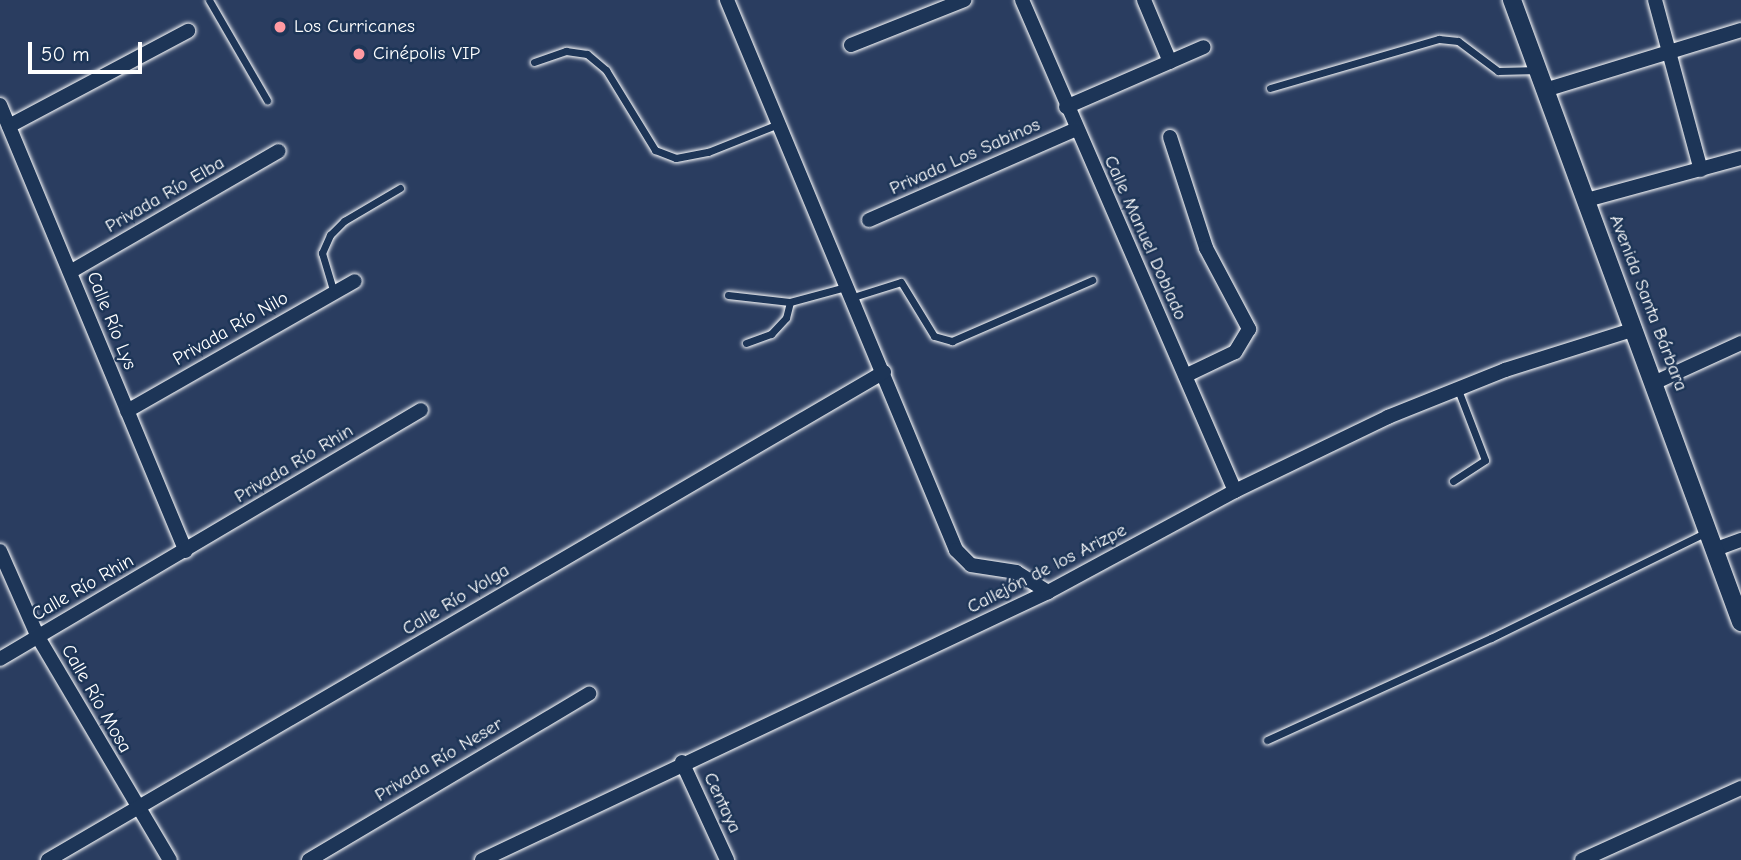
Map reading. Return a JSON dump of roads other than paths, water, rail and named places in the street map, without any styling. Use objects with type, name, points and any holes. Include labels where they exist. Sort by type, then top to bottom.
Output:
[{"type":"street","points":[[727,0],[961,557],[978,568],[1016,572],[1048,592]]},
{"type":"street","points":[[851,45],[964,0]]},
{"type":"street","name":"Calle Manuel Doblado","points":[[1022,0],[1066,107],[1235,491]]},
{"type":"street","points":[[1144,0],[1170,62]]},
{"type":"street","name":"Avenida Santa Bárbara","points":[[1512,0],[1656,382],[1741,622]]},
{"type":"street","points":[[1655,0],[1701,170]]},
{"type":"street","points":[[1545,90],[1741,30]]},
{"type":"street","points":[[9,126],[188,32]]},
{"type":"street","points":[[1066,107],[1204,47]]},
{"type":"street","name":"Calle Río Lys","points":[[0,106],[186,551]]},
{"type":"street","name":"Privada Los Sabinos","points":[[869,220],[1076,129]]},
{"type":"street","points":[[1170,137],[1202,238],[1250,329],[1235,352],[1185,376]]},
{"type":"street","name":"Privada Río Elba","points":[[70,272],[279,151]]},
{"type":"street","points":[[1587,200],[1741,158]]},
{"type":"street","name":"Privada Río Nilo","points":[[127,411],[355,281]]},
{"type":"street","name":"Callejón de los Arizpe","points":[[482,860],[681,762],[1048,592],[1235,491],[1457,387],[1635,329]]},
{"type":"street","points":[[1656,382],[1741,343]]},
{"type":"street","name":"Calle Río Volga","points":[[48,860],[884,373]]},
{"type":"street","name":"Privada Río Rhin","points":[[186,551],[421,410]]},
{"type":"street","points":[[1716,549],[1741,540]]},
{"type":"street","name":"Calle Río Mosa","points":[[0,551],[38,637],[170,860]]},
{"type":"street","name":"Calle Río Rhin","points":[[0,659],[186,551]]},
{"type":"street","name":"Privada Río Neser","points":[[309,860],[589,694]]},
{"type":"street","name":"Centaya","points":[[681,762],[727,860]]},
{"type":"street","points":[[1582,860],[1741,789]]},
{"type":"lane","points":[[209,0],[267,100]]},
{"type":"lane","points":[[1270,88],[1439,39],[1458,41],[1506,73],[1539,70]]},
{"type":"lane","points":[[534,62],[566,51],[587,54],[606,70],[655,150],[676,158],[708,152],[779,123]]},
{"type":"lane","points":[[334,293],[322,253],[330,235],[344,221],[400,188]]},
{"type":"lane","points":[[728,295],[790,302],[893,281],[901,282],[934,336],[952,341],[1092,280]]},
{"type":"lane","points":[[746,344],[771,334],[786,318],[790,302]]},
{"type":"lane","points":[[1453,481],[1485,460],[1457,387]]},
{"type":"lane","points":[[1267,740],[1491,638],[1709,531]]},
{"type":"place","name":"Los Curricanes","points":[[280,27]]},
{"type":"place","name":"Cinépolis VIP","points":[[359,54]]}]
